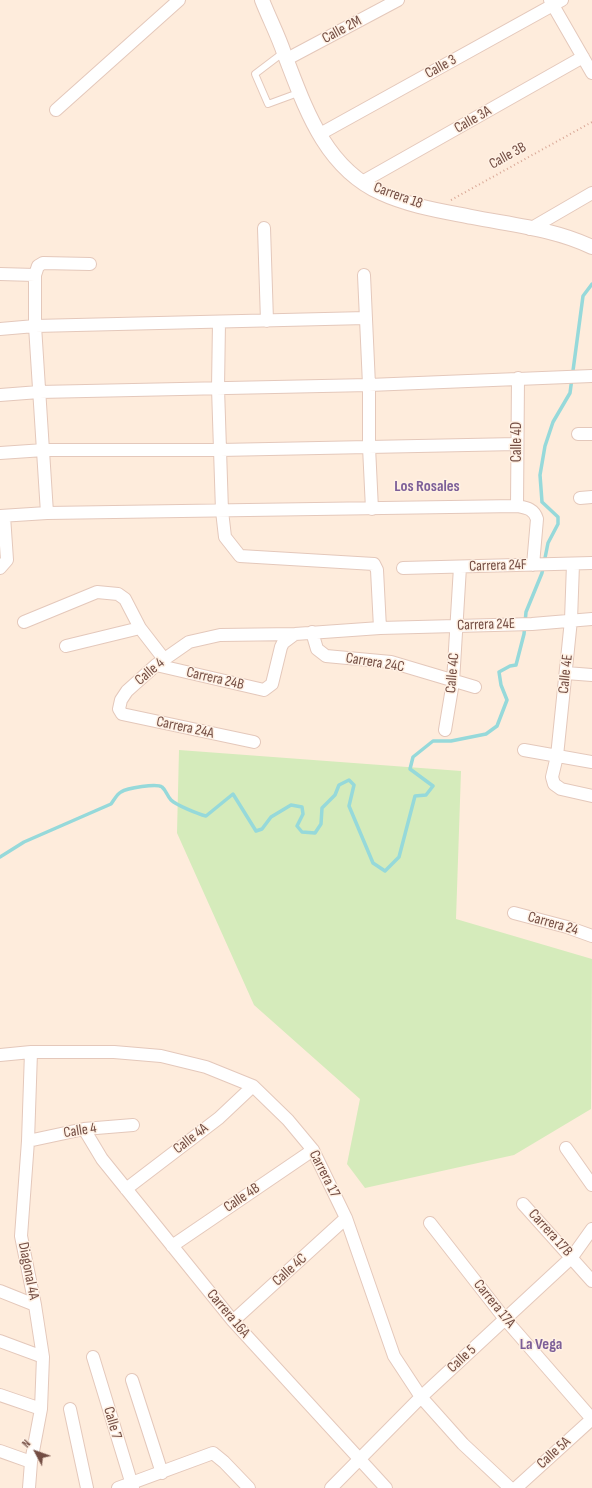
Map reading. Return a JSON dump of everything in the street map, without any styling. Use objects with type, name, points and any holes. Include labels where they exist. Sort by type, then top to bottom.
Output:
[{"type":"street","points":[[56,110],[179,0]]},
{"type":"street","name":"Carrera 18","points":[[262,0],[285,55],[298,93],[320,134],[339,162],[362,182],[382,193],[435,210],[564,236],[592,247]]},
{"type":"street","name":"Calle 2M","points":[[285,55],[398,0]]},
{"type":"street","points":[[555,2],[592,73]]},
{"type":"street","name":"Calle 3","points":[[320,134],[555,2]]},
{"type":"street","name":"Calle 3A","points":[[362,182],[583,57]]},
{"type":"street","points":[[530,229],[592,193]]},
{"type":"street","points":[[264,228],[267,321]]},
{"type":"street","points":[[47,513],[35,326],[35,275],[38,266],[43,263],[90,264]]},
{"type":"street","points":[[0,274],[35,275]]},
{"type":"street","points":[[364,276],[369,385],[369,447],[372,509]]},
{"type":"street","points":[[0,329],[35,326],[366,318]]},
{"type":"street","points":[[220,322],[218,388],[222,511],[225,537],[240,556],[374,564],[377,570],[380,628]]},
{"type":"street","points":[[0,395],[39,392],[369,385],[587,376]]},
{"type":"street","name":"Calle 4D","points":[[517,506],[518,378]]},
{"type":"street","points":[[578,434],[592,434]]},
{"type":"street","points":[[0,453],[44,450],[220,450],[517,444]]},
{"type":"street","points":[[580,498],[592,497]]},
{"type":"street","points":[[0,568],[6,560],[2,516],[47,513],[517,506],[529,509],[535,513],[537,519],[539,565]]},
{"type":"street","name":"Carrera 24F","points":[[403,568],[592,563]]},
{"type":"street","name":"Calle 4E","points":[[573,564],[571,620],[566,674],[557,756],[552,777],[554,784],[561,789],[592,796]]},
{"type":"street","name":"Calle 4C","points":[[445,730],[453,682],[460,567]]},
{"type":"street","points":[[24,622],[97,592],[118,594],[125,599],[160,662]]},
{"type":"street","name":"Carrera 24E","points":[[380,628],[512,623],[532,624],[592,619]]},
{"type":"street","points":[[66,646],[140,628]]},
{"type":"street","name":"Carrera 24C","points":[[189,642],[220,635],[295,634],[380,628]]},
{"type":"street","name":"Carrera 24C","points":[[312,632],[317,649],[326,656],[391,662],[453,682],[475,687]]},
{"type":"street","name":"Carrera 24B","points":[[160,662],[264,690],[272,684],[283,642],[295,634]]},
{"type":"street","name":"Calle 4","points":[[119,709],[121,700],[127,691],[160,662],[189,642]]},
{"type":"street","points":[[566,674],[592,675]]},
{"type":"street","name":"Carrera 24A","points":[[119,709],[122,714],[130,716],[254,742]]},
{"type":"street","points":[[524,750],[592,762]]},
{"type":"street","name":"Carrera 24","points":[[514,914],[567,927],[592,936]]},
{"type":"street","name":"Carrera 17","points":[[0,1055],[31,1052],[114,1052],[161,1056],[206,1067],[253,1086],[288,1120],[313,1150],[346,1218],[394,1356],[421,1397],[463,1444],[510,1488]]},
{"type":"street","name":"Diagonal 4A","points":[[31,1052],[28,1141],[21,1236],[35,1305],[43,1357],[41,1409],[31,1462],[31,1488]]},
{"type":"street","name":"Calle 4A","points":[[126,1189],[218,1118],[253,1086]]},
{"type":"street","name":"Calle 4","points":[[28,1141],[84,1129],[133,1125]]},
{"type":"street","name":"Carrera 16A","points":[[84,1129],[102,1159],[233,1322],[386,1488]]},
{"type":"street","points":[[566,1148],[592,1185]]},
{"type":"street","name":"Calle 4B","points":[[172,1246],[313,1150]]},
{"type":"street","name":"Carrera 17B","points":[[523,1204],[592,1281]]},
{"type":"street","name":"Calle 4C","points":[[233,1322],[346,1218]]},
{"type":"street","name":"Carrera 17A","points":[[430,1223],[505,1319],[592,1419]]},
{"type":"street","name":"Calle 5","points":[[331,1488],[421,1397],[572,1257],[592,1229]]},
{"type":"street","points":[[0,1291],[35,1305]]},
{"type":"street","points":[[0,1341],[43,1357]]},
{"type":"street","name":"Calle 7","points":[[93,1357],[131,1486]]},
{"type":"street","points":[[132,1380],[162,1473]]},
{"type":"street","points":[[0,1395],[41,1409]]},
{"type":"street","points":[[70,1409],[87,1488]]},
{"type":"street","name":"Calle 5A","points":[[516,1488],[592,1419]]},
{"type":"street","points":[[0,1451],[31,1462]]},
{"type":"street","points":[[118,1488],[131,1486],[213,1454],[224,1462],[249,1488]]},
{"type":"lane","points":[[285,55],[255,74],[268,104],[298,93]]},
{"type":"path","name":"Calle 3B","points":[[435,210],[592,122]]},
{"type":"green space","points":[[179,750],[461,771],[456,919],[592,959],[591,1109],[514,1155],[365,1188],[347,1164],[360,1099],[254,1005],[177,833]]},
{"type":"waterway","points":[[0,857],[24,842],[111,804],[124,790],[142,786],[162,787],[174,802],[187,809],[206,816],[233,794],[256,831],[262,829],[271,817],[291,805],[302,807],[303,814],[297,826],[302,832],[315,833],[321,824],[322,808],[335,795],[339,785],[349,780],[354,785],[349,806],[373,863],[385,871],[399,857],[415,796],[426,795],[433,786],[410,769],[413,757],[433,741],[451,741],[486,734],[497,726],[507,700],[501,685],[499,672],[510,666],[516,665],[524,634],[526,612],[542,573],[548,543],[558,524],[558,517],[542,502],[540,475],[545,446],[553,422],[570,393],[583,296],[592,284]]},
{"type":"district","name":"Los Rosales","points":[[427,487]]},
{"type":"district","name":"La Vega","points":[[541,1345]]}]
